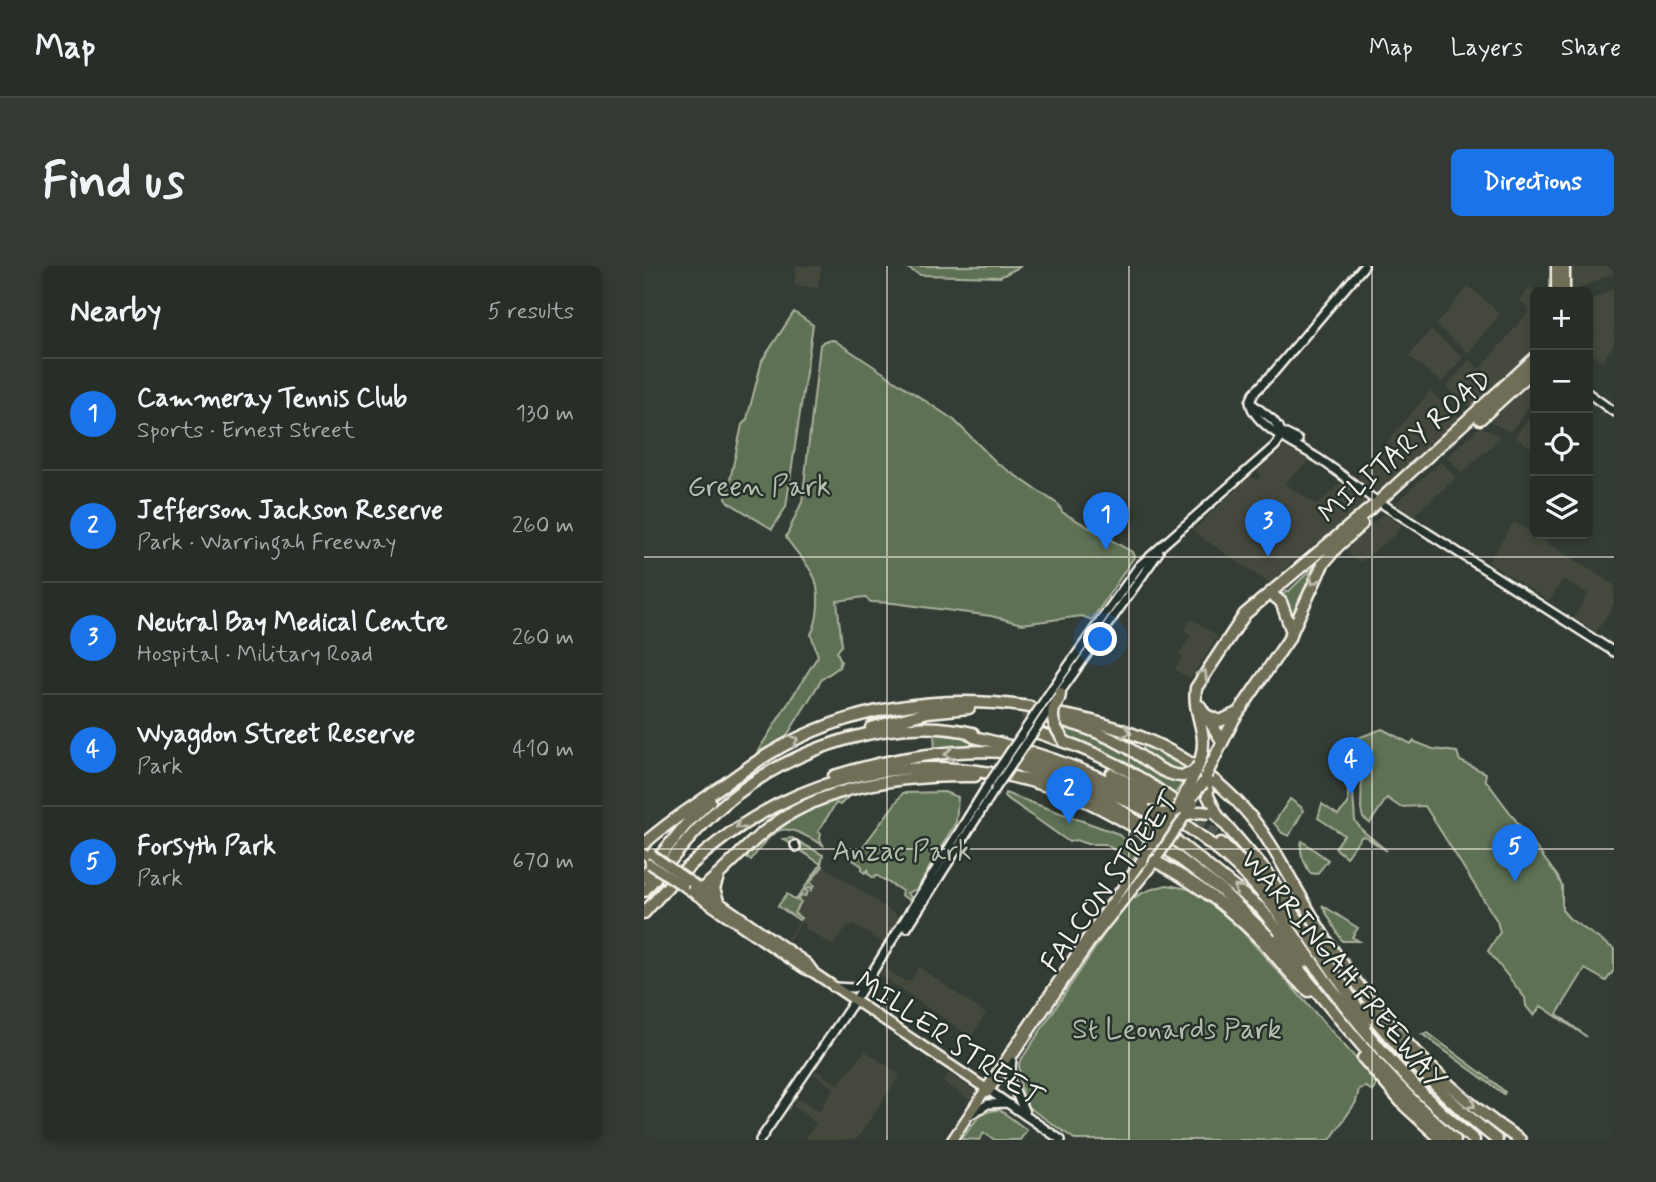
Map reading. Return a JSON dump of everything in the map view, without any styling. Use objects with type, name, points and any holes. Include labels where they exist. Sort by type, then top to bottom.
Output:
[{"type":"highway","points":[[1557,266],[1557,287]]},
{"type":"highway","points":[[1564,266],[1564,287]]},
{"type":"highway","name":"MILITARY ROAD","points":[[1292,632],[1313,582],[1331,553],[1530,363]]},
{"type":"highway","name":"MILITARY ROAD","points":[[1195,699],[1199,681],[1245,614],[1381,504],[1530,373]]},
{"type":"highway","points":[[1303,565],[1321,555],[1331,553]]},
{"type":"highway","points":[[1270,593],[1282,602],[1292,632]]},
{"type":"highway","name":"FALCON STREET","points":[[1205,780],[1222,741],[1292,632]]},
{"type":"highway","points":[[1058,691],[1061,698],[1055,708],[1053,721],[1066,742]]},
{"type":"highway","points":[[1195,699],[1222,741]]},
{"type":"highway","points":[[1172,815],[1200,761],[1204,733],[1195,699]]},
{"type":"highway","name":"WARRINGAH FREEWAY","points":[[736,776],[791,742],[841,720],[899,706],[989,702],[1023,710],[977,708],[928,712],[858,732],[854,738]]},
{"type":"highway","points":[[1206,715],[1220,721],[1240,711]]},
{"type":"highway","name":"WARRINGAH FREEWAY","points":[[1200,761],[1192,773],[1183,776],[1170,774],[1113,740],[1060,715],[1122,730],[1152,741],[1184,758],[1222,786],[1263,834],[1319,929],[1373,1002],[1444,1081],[1520,1140]]},
{"type":"highway","name":"WARRINGAH FREEWAY","points":[[644,891],[651,862],[750,783],[795,760],[854,738],[914,728],[967,732],[999,740]]},
{"type":"highway","name":"WARRINGAH FREEWAY","points":[[967,732],[974,737],[1097,775],[1126,788],[1176,820],[1234,865],[1283,918],[1325,980],[1378,1046],[1419,1091],[1474,1140]]},
{"type":"highway","points":[[1033,732],[1066,742],[1124,769],[1172,815],[1217,873],[1270,917],[1321,981]]},
{"type":"highway","points":[[1031,748],[1100,769],[1144,790],[1172,815]]},
{"type":"highway","name":"WARRINGAH FREEWAY","points":[[800,792],[818,782],[879,764],[955,753],[1014,753],[1050,759]]},
{"type":"highway","name":"WARRINGAH FREEWAY","points":[[991,753],[1037,759],[1079,771],[1109,784],[1149,809]]},
{"type":"highway","points":[[1021,763],[1056,769],[1149,809],[1172,815],[1188,803],[1205,780]]},
{"type":"highway","points":[[1009,776],[1066,791],[1102,808],[1145,834],[1140,824],[1101,798],[1079,786],[1021,763]]},
{"type":"highway","name":"WARRINGAH FREEWAY","points":[[684,871],[733,829],[800,792],[866,775],[902,770],[948,768],[991,773],[986,777],[951,776],[889,782],[849,790],[805,806],[766,830],[719,873]]},
{"type":"highway","points":[[644,844],[736,776]]},
{"type":"highway","points":[[651,862],[736,776]]},
{"type":"highway","points":[[1205,780],[1214,813],[1266,872],[1340,979],[1366,1020],[1365,1025]]},
{"type":"highway","points":[[1141,862],[1149,849],[1154,826],[1149,809]]},
{"type":"highway","points":[[1187,814],[1214,813]]},
{"type":"highway","points":[[644,835],[669,823]]},
{"type":"highway","name":"WARRINGAH FREEWAY","points":[[1184,830],[1226,862],[1258,894],[1277,916],[1321,981],[1384,1060],[1431,1108],[1468,1140]]},
{"type":"highway","name":"WARRINGAH FREEWAY","points":[[1221,843],[1276,898],[1365,1025],[1439,1102],[1484,1140]]},
{"type":"highway","points":[[1161,855],[1218,900],[1264,943],[1309,991]]},
{"type":"highway","name":"WARRINGAH FREEWAY","points":[[1161,855],[1221,890],[1275,940],[1385,1073],[1455,1140]]},
{"type":"highway","points":[[693,888],[719,873]]},
{"type":"highway","points":[[719,873],[714,887],[724,905]]},
{"type":"highway","points":[[644,913],[669,885]]},
{"type":"highway","points":[[1257,906],[1323,993],[1322,998]]},
{"type":"highway","points":[[1271,939],[1271,943],[1392,1092],[1442,1140]]},
{"type":"highway","points":[[1340,979],[1433,1084],[1466,1116],[1497,1140]]},
{"type":"main road","points":[[1313,455],[1303,444],[1254,413],[1250,402],[1254,393],[1364,266]]},
{"type":"main road","points":[[1274,372],[1255,402],[1280,437],[1313,455],[1381,504],[1614,652]]},
{"type":"main road","points":[[1593,397],[1614,412]]},
{"type":"main road","points":[[1250,402],[1259,408]]},
{"type":"main road","points":[[1253,465],[1274,440],[1274,427]]},
{"type":"main road","points":[[991,789],[1021,763],[1033,732],[1133,573],[1275,446],[1280,437]]},
{"type":"main road","points":[[1084,652],[1164,546]]},
{"type":"main road","points":[[1127,596],[1145,561]]},
{"type":"main road","points":[[760,1140],[880,961],[893,948],[919,910],[1013,747],[1058,691]]},
{"type":"main road","points":[[1013,747],[1025,734],[1033,732]]},
{"type":"main road","points":[[1013,747],[1021,763]]},
{"type":"main road","name":"FALCON STREET","points":[[1187,814],[1205,780]]},
{"type":"main road","points":[[1172,815],[1187,814]]},
{"type":"main road","name":"FALCON STREET","points":[[1149,849],[1172,815]]},
{"type":"main road","name":"FALCON STREET","points":[[987,1089],[1100,931],[1161,855],[1172,815]]},
{"type":"main road","points":[[1149,849],[1161,855]]},
{"type":"main road","name":"MILLER STREET","points":[[651,862],[724,905],[807,963],[814,973]]},
{"type":"main road","name":"FALCON STREET","points":[[952,1140],[1141,862]]},
{"type":"main road","name":"MILLER STREET","points":[[693,888],[706,902],[1061,1140]]},
{"type":"main road","points":[[706,902],[724,905],[737,923]]},
{"type":"main road","points":[[833,986],[853,989],[867,981]]},
{"type":"main road","points":[[1012,1057],[1010,1081],[1021,1107],[1030,1118]]},
{"type":"main road","points":[[969,1115],[988,1104],[1008,1103]]},
{"type":"shaded area","points":[[797,266],[821,266],[818,288],[794,285]]},
{"type":"shaded area","points":[[1570,266],[1614,266],[1614,273],[1582,287],[1571,287]]},
{"type":"shaded area","points":[[1468,287],[1500,314],[1468,353],[1436,325]]},
{"type":"shaded area","points":[[1530,288],[1530,356],[1473,410],[1446,387],[1469,360],[1480,369],[1526,315],[1529,309],[1519,300]]},
{"type":"shaded area","points":[[1614,289],[1614,344],[1602,361],[1593,355],[1593,299]]},
{"type":"shaded area","points":[[1431,330],[1463,357],[1442,383],[1409,356]]},
{"type":"shaded area","points":[[1530,382],[1530,406],[1510,432],[1489,421],[1489,418]]},
{"type":"shaded area","points":[[1430,391],[1462,420],[1379,494],[1357,478]]},
{"type":"shaded area","points":[[1530,416],[1530,447],[1515,437]]},
{"type":"shaded area","points":[[1481,426],[1501,437],[1462,473],[1448,458],[1449,455]]},
{"type":"shaded area","points":[[1284,446],[1309,461],[1285,482],[1289,487],[1317,505],[1340,483],[1365,501],[1365,504],[1286,567],[1270,584],[1193,531],[1250,476],[1258,480],[1261,476],[1257,471]]},
{"type":"shaded area","points":[[1439,463],[1456,478],[1413,516],[1396,505],[1396,502]]},
{"type":"shaded area","points":[[1385,514],[1401,525],[1395,535],[1361,562],[1346,553],[1356,538]]},
{"type":"shaded area","points":[[1514,522],[1530,532],[1530,539],[1541,539],[1614,585],[1614,604],[1596,632],[1574,618],[1588,594],[1563,579],[1549,601],[1488,562]]},
{"type":"shaded area","points":[[1192,619],[1218,636],[1190,679],[1175,669],[1183,657],[1179,654],[1191,636],[1184,630]]},
{"type":"shaded area","points":[[821,864],[901,918],[884,944],[853,924],[847,926],[833,946],[805,928],[806,925],[801,922],[788,941],[786,940],[799,921],[778,906],[787,894],[796,900]]},
{"type":"shaded area","points":[[919,967],[986,1014],[971,1037],[880,975],[885,968],[906,982],[910,981]]},
{"type":"shaded area","points":[[865,1051],[900,1075],[856,1140],[805,1140],[816,1123],[793,1106],[798,1098],[819,1112],[834,1088],[814,1074],[816,1071],[838,1085]]},
{"type":"shaded area","points":[[949,1073],[975,1091],[970,1100],[943,1082]]},
{"type":"green space","points":[[904,266],[1021,266],[1000,277],[920,275]]},
{"type":"green space","name":"Green Park","points":[[794,312],[813,325],[786,507],[772,529],[728,502],[726,498],[742,425],[747,419],[762,361]]},
{"type":"green space","points":[[834,340],[954,420],[997,463],[1059,505],[1062,512],[1132,552],[1134,557],[1092,620],[1082,616],[1022,624],[991,616],[871,602],[864,597],[837,601],[842,645],[837,652],[841,661],[839,667],[822,679],[786,737],[756,754],[818,656],[811,634],[818,607],[815,579],[786,537],[802,502],[820,345],[824,341]]},
{"type":"green space","points":[[1317,564],[1292,622],[1280,595],[1289,591]]},
{"type":"green space","points":[[1058,723],[1094,736],[1182,784],[1174,795],[1116,760],[1073,742],[1065,736]]},
{"type":"green space","points":[[1382,729],[1411,744],[1413,741],[1433,749],[1457,752],[1460,761],[1486,773],[1485,779],[1558,877],[1562,886],[1562,910],[1570,919],[1614,949],[1614,970],[1606,981],[1585,969],[1557,1014],[1587,1037],[1541,1006],[1534,1016],[1526,1006],[1525,998],[1488,951],[1500,932],[1497,921],[1425,806],[1400,807],[1387,798],[1370,823],[1363,818],[1362,773],[1354,742],[1355,739]]},
{"type":"green space","points":[[934,734],[968,738],[986,745],[935,752]]},
{"type":"green space","points":[[1144,746],[1186,768],[1172,771],[1142,750]]},
{"type":"green space","points":[[1340,746],[1351,765],[1355,821],[1387,851],[1364,836],[1346,857],[1335,848],[1344,835],[1318,818],[1322,804],[1338,815],[1348,804],[1348,786]]},
{"type":"green space","name":"Anzac Park","points":[[944,792],[958,797],[956,822],[917,889],[907,893],[911,897],[909,900],[901,895],[902,891],[876,875],[874,878],[868,874],[868,870],[865,873],[862,871],[862,866],[853,860],[903,793]]},
{"type":"green space","points":[[1005,793],[1116,833],[1139,850],[1132,861],[1105,844],[1087,844],[1076,840],[1069,842],[1004,796]]},
{"type":"green space","points":[[848,797],[840,805],[836,803],[818,832],[823,845],[799,833],[782,830],[769,838],[751,860],[745,857],[768,837],[792,820],[819,806]]},
{"type":"green space","points":[[1290,799],[1303,811],[1289,836],[1282,833],[1274,823]]},
{"type":"green space","points":[[792,838],[823,855],[821,864],[783,839]]},
{"type":"green space","points":[[1302,841],[1328,860],[1317,874],[1310,873],[1304,861]]},
{"type":"green space","points":[[821,864],[823,866],[810,882],[814,886],[811,890],[810,887],[805,890],[808,892],[798,900],[801,902],[794,913],[801,918],[799,920],[778,906],[787,894],[796,900]]},
{"type":"green space","name":"St Leonards Park","points":[[1167,885],[1189,889],[1209,901],[1242,931],[1377,1082],[1373,1091],[1366,1087],[1359,1089],[1356,1102],[1330,1140],[1076,1140],[1025,1105],[1019,1063],[1113,921],[1142,893]]},
{"type":"green space","points":[[1322,905],[1358,928],[1352,937],[1359,941],[1342,941]]},
{"type":"green space","points":[[1428,1033],[1496,1084],[1504,1094],[1422,1034]]},
{"type":"green space","points":[[1000,1110],[1027,1130],[1020,1140],[995,1140],[984,1133],[979,1140],[962,1139],[982,1115]]},
{"type":"tunnel","points":[[1022,713],[1052,718]]},
{"type":"tunnel","points":[[1185,810],[1218,836],[1221,843]]},
{"type":"place","name":"Cammeray Tennis Club","points":[[1106,550]]},
{"type":"place","name":"Neutral Bay Medical Centre","points":[[1268,557]]},
{"type":"place","name":"Wyagdon Street Reserve","points":[[1351,795]]},
{"type":"place","name":"Jefferson Jackson Reserve","points":[[1069,824]]},
{"type":"place","name":"Forsyth Park","points":[[1515,882]]}]
